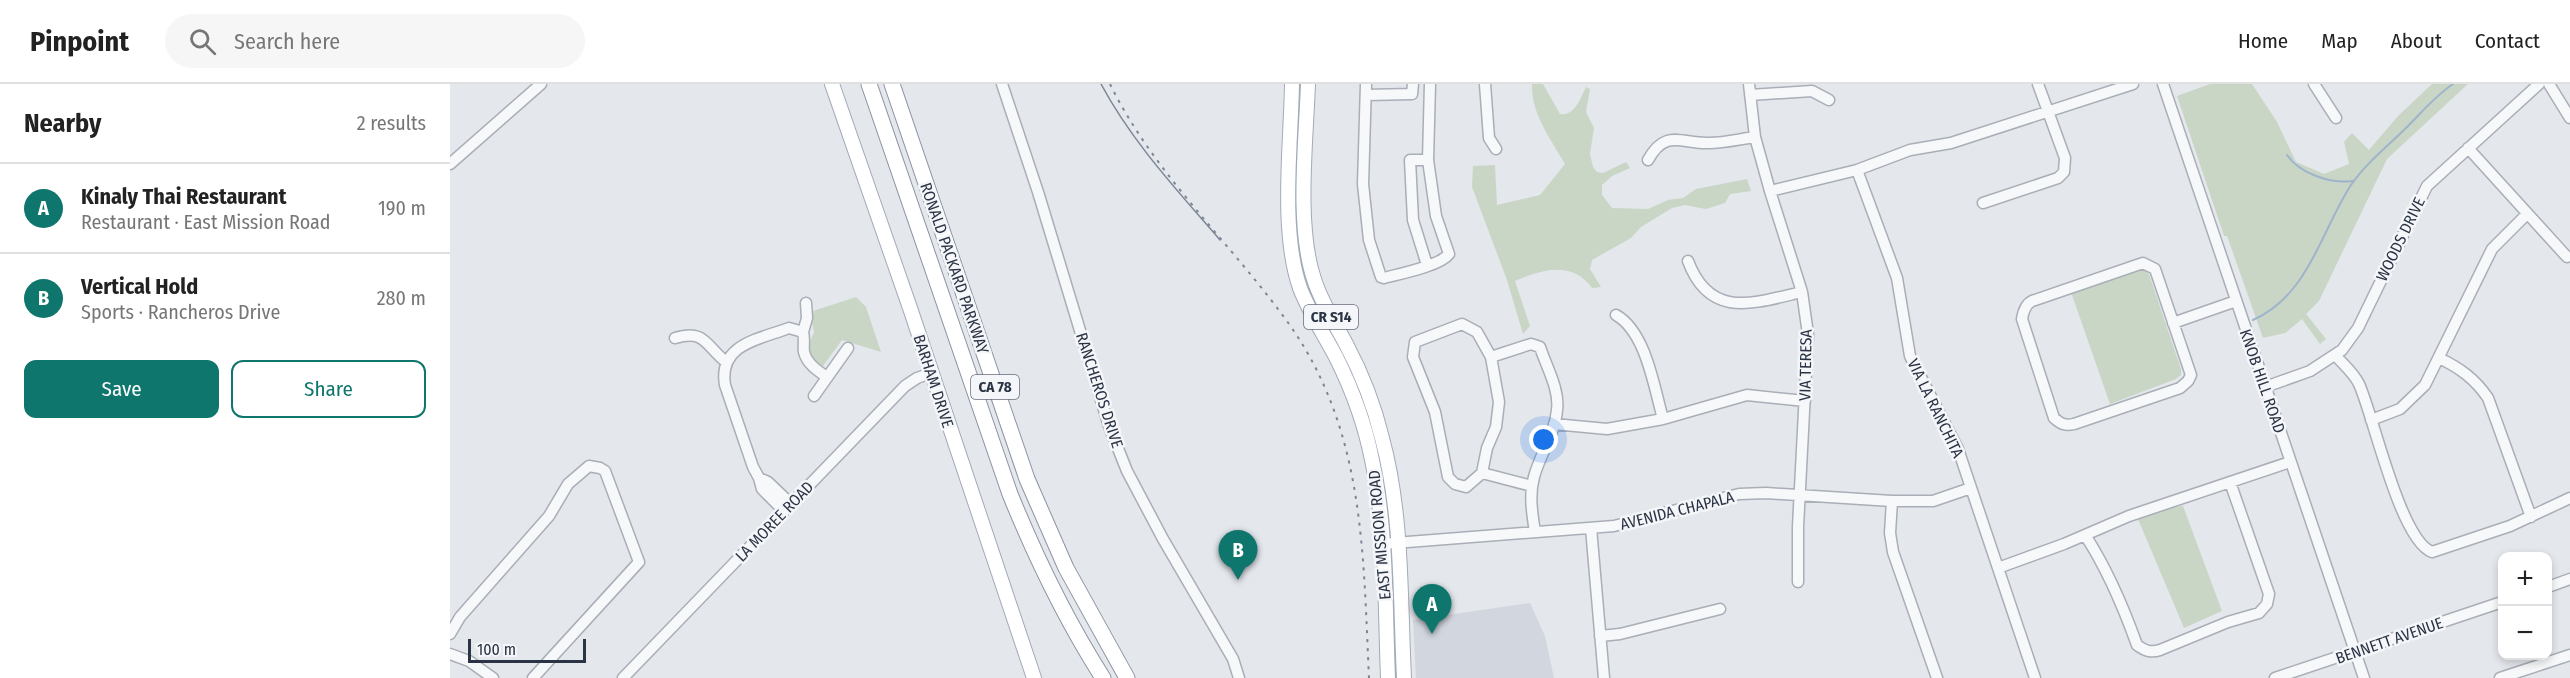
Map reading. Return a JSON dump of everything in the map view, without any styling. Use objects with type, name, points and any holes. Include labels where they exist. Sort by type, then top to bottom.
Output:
[{"type":"highway","name":"RONALD PACKARD PARKWAY","points":[[869,84],[1010,494],[1059,601],[1102,678]]},
{"type":"highway","name":"RONALD PACKARD PARKWAY","points":[[892,84],[1027,480],[1070,577],[1127,678]]},
{"type":"main road","name":"BARHAM DRIVE","points":[[832,84],[1034,678]]},
{"type":"main road","name":"EAST MISSION ROAD","points":[[1292,84],[1289,230],[1296,274],[1308,307],[1348,383],[1366,435],[1376,484],[1382,544],[1388,678]]},
{"type":"main road","name":"EAST MISSION ROAD","points":[[1308,84],[1305,227],[1309,262],[1320,296],[1355,363],[1373,405],[1390,473],[1397,543],[1404,678]]},
{"type":"street","points":[[450,164],[541,84]]},
{"type":"street","name":"RANCHEROS DRIVE","points":[[1002,84],[1038,192],[1109,426],[1127,471],[1162,539],[1233,659],[1239,678]]},
{"type":"street","points":[[1413,84],[1412,94],[1366,89],[1363,184],[1369,240],[1381,277],[1384,278],[1446,258],[1449,254],[1436,216],[1428,160],[1430,84]]},
{"type":"street","points":[[1485,84],[1489,138],[1496,149]]},
{"type":"street","points":[[1983,202],[2058,178],[2064,172],[2065,158],[2038,84]]},
{"type":"street","points":[[1770,192],[1857,170],[1910,150],[1951,143],[2133,84]]},
{"type":"street","name":"KNOB HILL ROAD","points":[[2163,84],[2364,678]]},
{"type":"street","points":[[2314,84],[2336,118]]},
{"type":"street","name":"WOODS DRIVE","points":[[2265,387],[2310,371],[2335,356],[2358,328],[2427,186],[2539,84]]},
{"type":"street","points":[[2549,84],[2570,118]]},
{"type":"street","points":[[1750,90],[1812,91],[1829,99]]},
{"type":"street","name":"VIA TERESA","points":[[1750,90],[1755,136],[1802,292],[1808,334],[1798,582]]},
{"type":"street","points":[[1648,160],[1654,148],[1663,141],[1677,138],[1711,143],[1755,136]]},
{"type":"street","points":[[2468,148],[2567,257]]},
{"type":"street","points":[[1427,265],[1413,220],[1410,160],[1428,160]]},
{"type":"street","name":"VIA LA RANCHITA","points":[[1857,170],[1897,278],[1910,356],[1922,383],[1947,424],[2035,678]]},
{"type":"street","points":[[2372,420],[2400,409],[2411,401],[2425,385],[2492,249],[2527,214]]},
{"type":"street","points":[[1688,261],[1699,283],[1713,296],[1729,303],[1748,305],[1802,292]]},
{"type":"street","points":[[2143,264],[2155,269],[2173,323],[2191,375],[2180,388],[2068,426],[2054,418],[2022,319],[2028,303],[2143,264]]},
{"type":"street","points":[[2173,323],[2236,301]]},
{"type":"street","points":[[806,303],[804,350],[814,368],[827,377]]},
{"type":"street","points":[[1616,315],[1628,321],[1635,331],[1650,371],[1663,419]]},
{"type":"street","points":[[1462,324],[1477,332],[1491,357],[1499,402],[1496,427],[1487,448],[1482,473],[1466,487],[1455,484],[1448,477],[1435,412],[1413,357],[1415,342],[1462,324]]},
{"type":"street","points":[[788,508],[768,482],[759,478],[753,467],[723,374],[731,353],[789,328],[803,332]]},
{"type":"street","points":[[675,338],[690,334],[697,335],[726,362]]},
{"type":"street","points":[[1491,357],[1531,344],[1540,347],[1556,394],[1558,408],[1554,424],[1530,496],[1534,532]]},
{"type":"street","points":[[814,396],[848,348]]},
{"type":"street","points":[[2335,356],[2358,382],[2396,490],[2418,542],[2432,552],[2530,517],[2570,498]]},
{"type":"street","points":[[2439,358],[2460,368],[2479,385],[2488,398],[2530,517]]},
{"type":"street","name":"LA MOREE ROAD","points":[[622,678],[905,386],[932,373]]},
{"type":"street","points":[[1554,424],[1607,429],[1663,419],[1747,395],[1805,401]]},
{"type":"street","points":[[1998,568],[2129,516],[2290,462]]},
{"type":"street","points":[[450,634],[460,617],[549,516],[568,484],[590,466],[600,468],[605,471],[639,562],[533,678]]},
{"type":"street","points":[[1482,473],[1532,486]]},
{"type":"street","points":[[2085,535],[2101,559],[2121,600],[2137,645],[2142,650],[2153,652],[2160,650],[2228,622],[2259,613],[2267,604],[2269,594],[2230,482]]},
{"type":"street","name":"AVENIDA CHAPALA","points":[[1382,544],[1591,528],[1643,520],[1739,494],[1800,494],[1892,501],[1933,501],[1971,488]]},
{"type":"street","points":[[1892,501],[1890,533],[1893,552],[1936,678]]},
{"type":"street","points":[[1591,528],[1604,678]]},
{"type":"street","points":[[2552,585],[2570,579]]},
{"type":"street","name":"BENNETT AVENUE","points":[[2275,678],[2498,603]]},
{"type":"street","points":[[1600,636],[1620,634],[1720,609]]},
{"type":"street","points":[[450,654],[469,661],[493,678]]},
{"type":"street","points":[[2500,678],[2570,655]]},
{"type":"shaded area","points":[[1530,603],[1545,636],[1554,678],[1416,678],[1413,620]]},
{"type":"green space","points":[[1532,84],[1543,84],[1560,114],[1573,110],[1586,87],[1590,89],[1586,112],[1594,128],[1590,154],[1593,167],[1597,172],[1603,173],[1626,162],[1630,168],[1612,176],[1602,185],[1602,195],[1612,208],[1648,209],[1668,200],[1683,198],[1696,189],[1747,179],[1751,191],[1730,194],[1725,203],[1706,209],[1685,205],[1672,208],[1641,227],[1631,238],[1592,260],[1590,269],[1601,287],[1592,288],[1584,279],[1575,274],[1556,270],[1515,281],[1530,326],[1523,334],[1507,280],[1472,187],[1473,166],[1495,165],[1497,205],[1540,195],[1565,164],[1538,116]]},
{"type":"green space","points":[[2210,84],[2252,84],[2277,122],[2296,162],[2324,174],[2349,164],[2344,142],[2352,133],[2369,150],[2398,116],[2432,84],[2468,84],[2387,159],[2319,301],[2306,314],[2326,339],[2320,344],[2302,319],[2285,333],[2263,338],[2227,236],[2224,236],[2177,96]]},
{"type":"green space","points":[[2144,269],[2149,274],[2181,369],[2181,375],[2176,379],[2110,404],[2071,292]]},
{"type":"green space","points":[[856,297],[866,307],[881,352],[842,340],[823,366],[811,358],[807,349],[814,332],[810,312]]},
{"type":"green space","points":[[2183,506],[2222,611],[2184,628],[2138,519],[2168,508]]},
{"type":"waterway","points":[[2253,320],[2272,309],[2288,295],[2301,278],[2340,203],[2363,169],[2434,99],[2453,84]]},
{"type":"waterway","points":[[2287,155],[2300,168],[2317,176],[2335,181],[2353,181]]},
{"type":"tram line","points":[[1101,84],[1141,146],[1220,240]]},
{"type":"railway","points":[[1110,84],[1148,148],[1289,324],[1314,365],[1333,407],[1346,450],[1361,539],[1369,678]]},
{"type":"place","name":"Vertical Hold","points":[[1238,580]]},
{"type":"place","name":"Kinaly Thai Restaurant","points":[[1432,634]]}]
